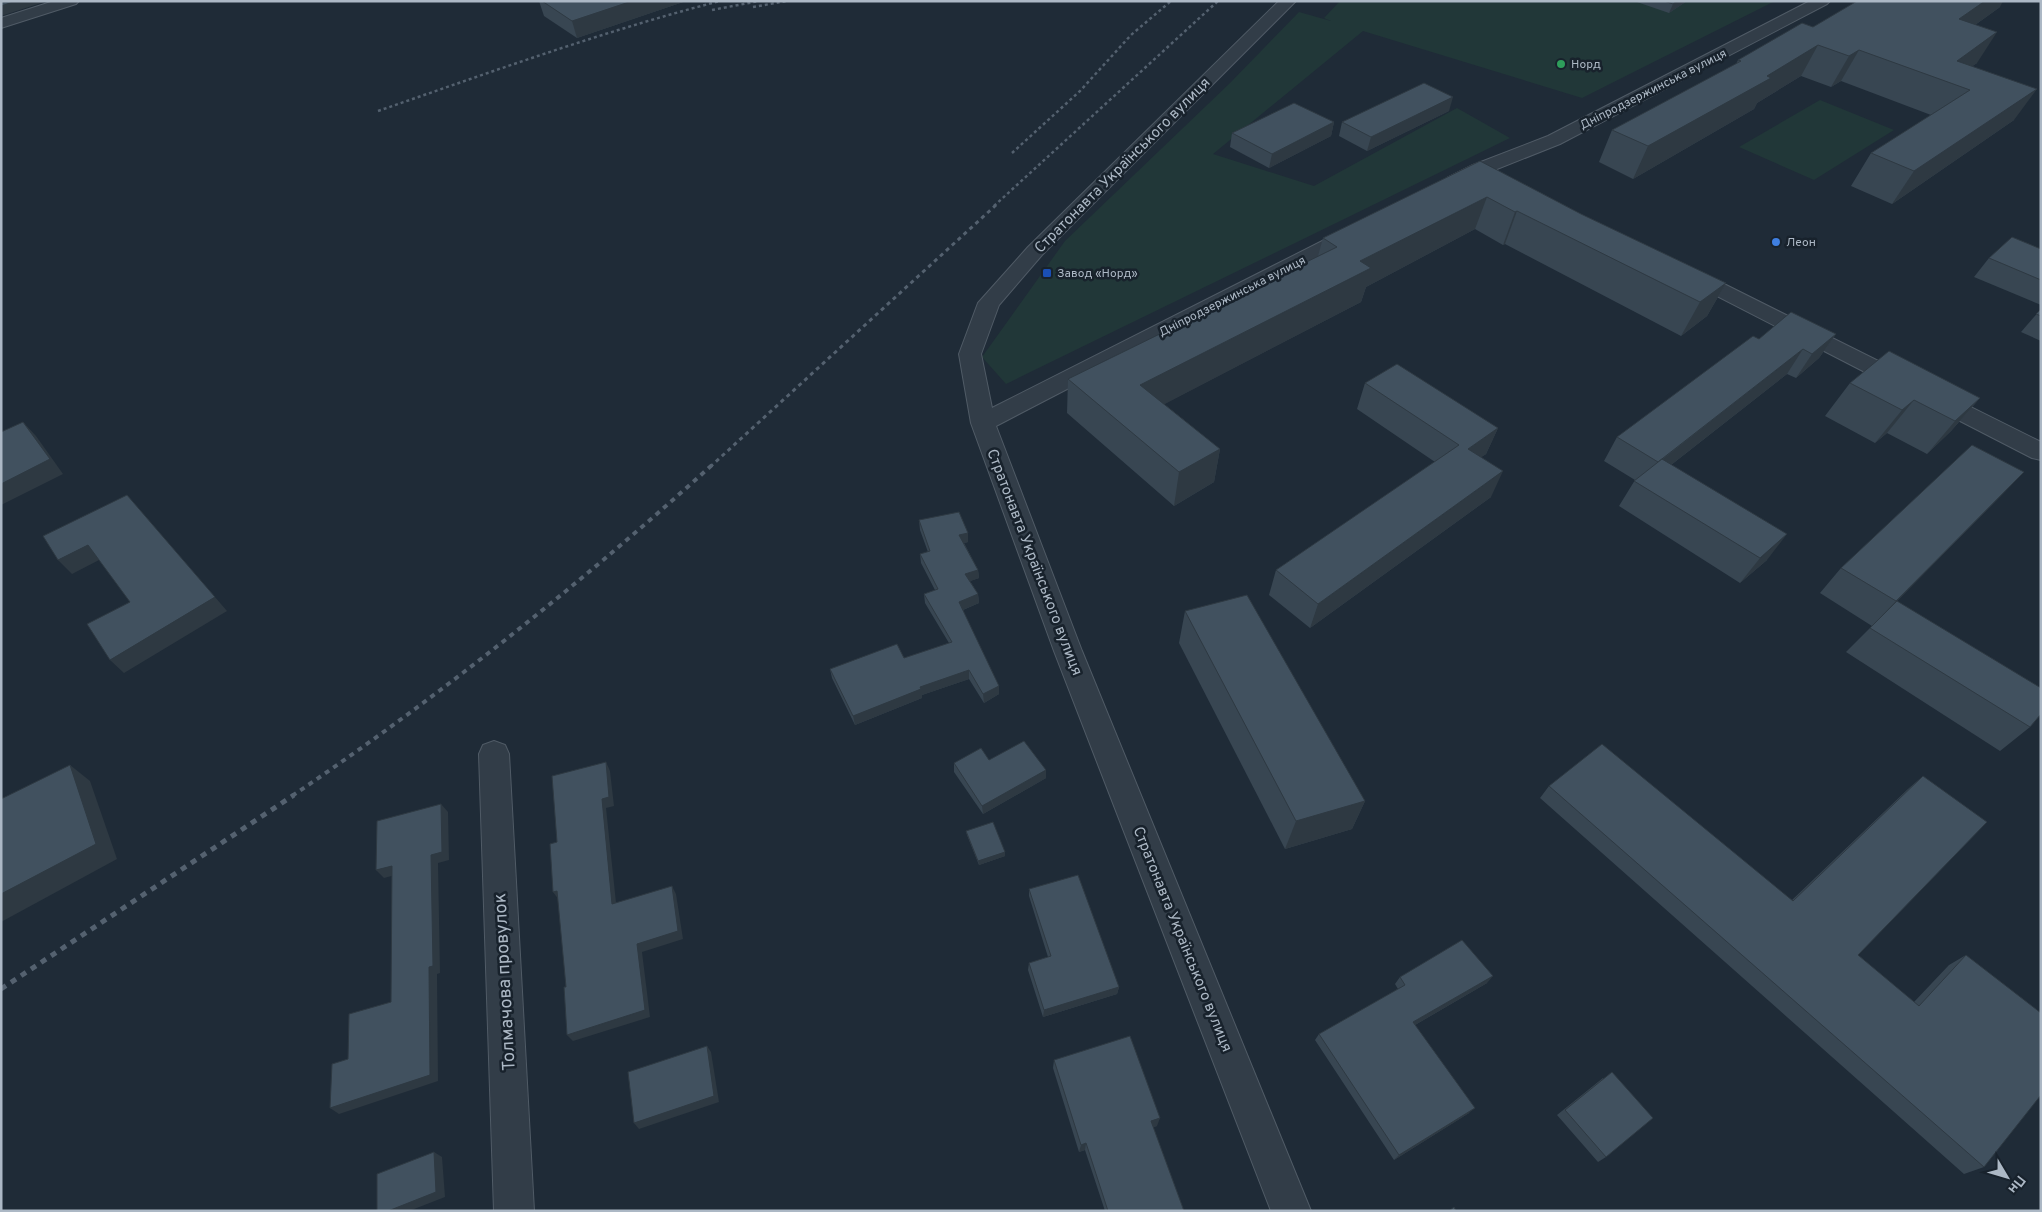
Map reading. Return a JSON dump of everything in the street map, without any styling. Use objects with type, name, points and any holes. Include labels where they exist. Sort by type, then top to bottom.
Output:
[{"type":"street","points":[[1,22],[71,1]]},
{"type":"street","name":"Стратонавта Українського вулиця","points":[[1288,1],[1035,251],[988,303],[970,354],[983,423],[1068,651],[1291,1211]]},
{"type":"street","name":"Дніпродзержинська вулиця","points":[[1436,191],[1480,168],[1554,140],[1822,1]]},
{"type":"street","points":[[1480,168],[1506,182]]},
{"type":"street","name":"Дніпродзержинська вулиця","points":[[983,423],[1374,223]]},
{"type":"street","points":[[1671,265],[2041,452]]},
{"type":"street","name":"Толмачова провулок","points":[[494,754],[514,1211]]},
{"type":"green space","points":[[1340,1],[1775,1],[1582,98],[1363,31],[1213,154],[1314,186],[1457,108],[1510,138],[1006,384],[982,357],[1065,241],[1230,83],[1299,12],[1331,21],[1324,18]]},
{"type":"green space","points":[[1820,100],[1894,130],[1814,180],[1739,147]]},
{"type":"building","points":[[1,1],[16,1],[1,6]]},
{"type":"building","points":[[542,1],[632,1],[572,21]]},
{"type":"building","points":[[1664,1],[1677,1],[1673,4]]},
{"type":"building","points":[[1857,1],[1985,1],[1959,19],[1997,32],[1957,61],[2037,89],[1914,171],[1871,153],[1970,90],[1859,50],[1849,56],[1818,45],[1767,76],[1771,78],[1648,146],[1612,130],[1741,61],[1738,60],[1802,23],[1813,27]]},
{"type":"building","points":[[1424,83],[1453,97],[1371,137],[1342,122]]},
{"type":"building","points":[[1294,103],[1334,122],[1272,154],[1232,133]]},
{"type":"building","points":[[1480,161],[1581,214],[1726,283],[1700,302],[1487,197],[1360,261],[1371,268],[1140,385],[1220,449],[1179,472],[1068,379],[1337,247],[1323,238]]},
{"type":"building","points":[[2012,237],[2041,249],[2041,280],[1989,258]]},
{"type":"building","points":[[2041,309],[2041,316],[2036,314]]},
{"type":"building","points":[[1791,312],[1836,334],[1812,354],[1803,349],[1658,462],[1617,437],[1753,336],[1759,339]]},
{"type":"building","points":[[1889,351],[1980,398],[1955,421],[1914,400],[1902,410],[1850,383]]},
{"type":"building","points":[[1397,364],[1498,428],[1468,449],[1503,471],[1318,604],[1276,570],[1459,445],[1365,383]]},
{"type":"building","points":[[23,422],[50,459],[1,484],[1,432]]},
{"type":"building","points":[[1972,445],[2024,472],[1896,601],[1841,568]]},
{"type":"building","points":[[1662,459],[1787,534],[1760,558],[1634,481]]},
{"type":"building","points":[[127,495],[215,597],[110,660],[87,624],[130,602],[88,545],[58,560],[43,536]]},
{"type":"building","points":[[959,512],[968,533],[959,535],[978,570],[965,574],[978,594],[959,602],[999,686],[983,694],[969,670],[920,687],[921,689],[853,716],[830,669],[897,644],[904,658],[952,642],[924,594],[938,589],[920,554],[930,551],[919,520]]},
{"type":"building","points":[[1247,595],[1365,801],[1296,821],[1185,611]]},
{"type":"building","points":[[1897,601],[2041,688],[2041,714],[2030,727],[1870,628]]},
{"type":"building","points":[[1024,741],[1046,770],[982,806],[954,763],[981,748],[989,760]]},
{"type":"building","points":[[1602,744],[1793,901],[1923,776],[1987,822],[1858,955],[1919,1006],[1966,955],[2041,1013],[2041,1095],[1984,1167],[1549,786]]},
{"type":"building","points":[[606,762],[609,797],[602,799],[612,904],[672,886],[678,931],[637,944],[645,1010],[567,1035],[564,987],[566,987],[557,891],[553,892],[550,844],[557,842],[552,776]]},
{"type":"building","points":[[70,765],[96,844],[1,894],[1,799]]},
{"type":"building","points":[[441,804],[442,852],[431,855],[433,966],[429,967],[430,1075],[330,1108],[332,1064],[348,1059],[349,1014],[391,1002],[392,866],[376,870],[377,821]]},
{"type":"building","points":[[993,822],[1005,852],[978,861],[966,831]]},
{"type":"building","points":[[1078,875],[1119,987],[1044,1010],[1029,963],[1051,956],[1029,889]]},
{"type":"building","points":[[1462,940],[1493,976],[1413,1022],[1475,1108],[1399,1155],[1319,1034],[1405,985],[1400,977]]},
{"type":"building","points":[[1130,1036],[1160,1118],[1151,1121],[1184,1211],[1108,1211],[1086,1143],[1081,1145],[1054,1060]]},
{"type":"building","points":[[707,1046],[714,1096],[634,1123],[628,1072]]},
{"type":"building","points":[[1612,1072],[1653,1118],[1606,1157],[1565,1110]]},
{"type":"building","points":[[434,1152],[436,1192],[388,1211],[377,1211],[377,1174]]},
{"type":"railway","points":[[378,111],[634,25],[720,1]]},
{"type":"railway","points":[[712,10],[759,1]]},
{"type":"railway","points":[[753,7],[787,1]]},
{"type":"railway","points":[[1012,153],[1080,91],[1131,35],[1171,1]]},
{"type":"railway","points":[[994,206],[1218,1]]},
{"type":"railway","points":[[710,467],[996,205]]},
{"type":"railway","points":[[292,796],[401,719],[508,638],[662,510],[712,465]]},
{"type":"railway","points":[[1,989],[294,795]]},
{"type":"place","name":"Норд","points":[[1561,64]]},
{"type":"place","name":"Леон","points":[[1776,242]]},
{"type":"place","name":"Завод «Норд»","points":[[1047,273]]}]
